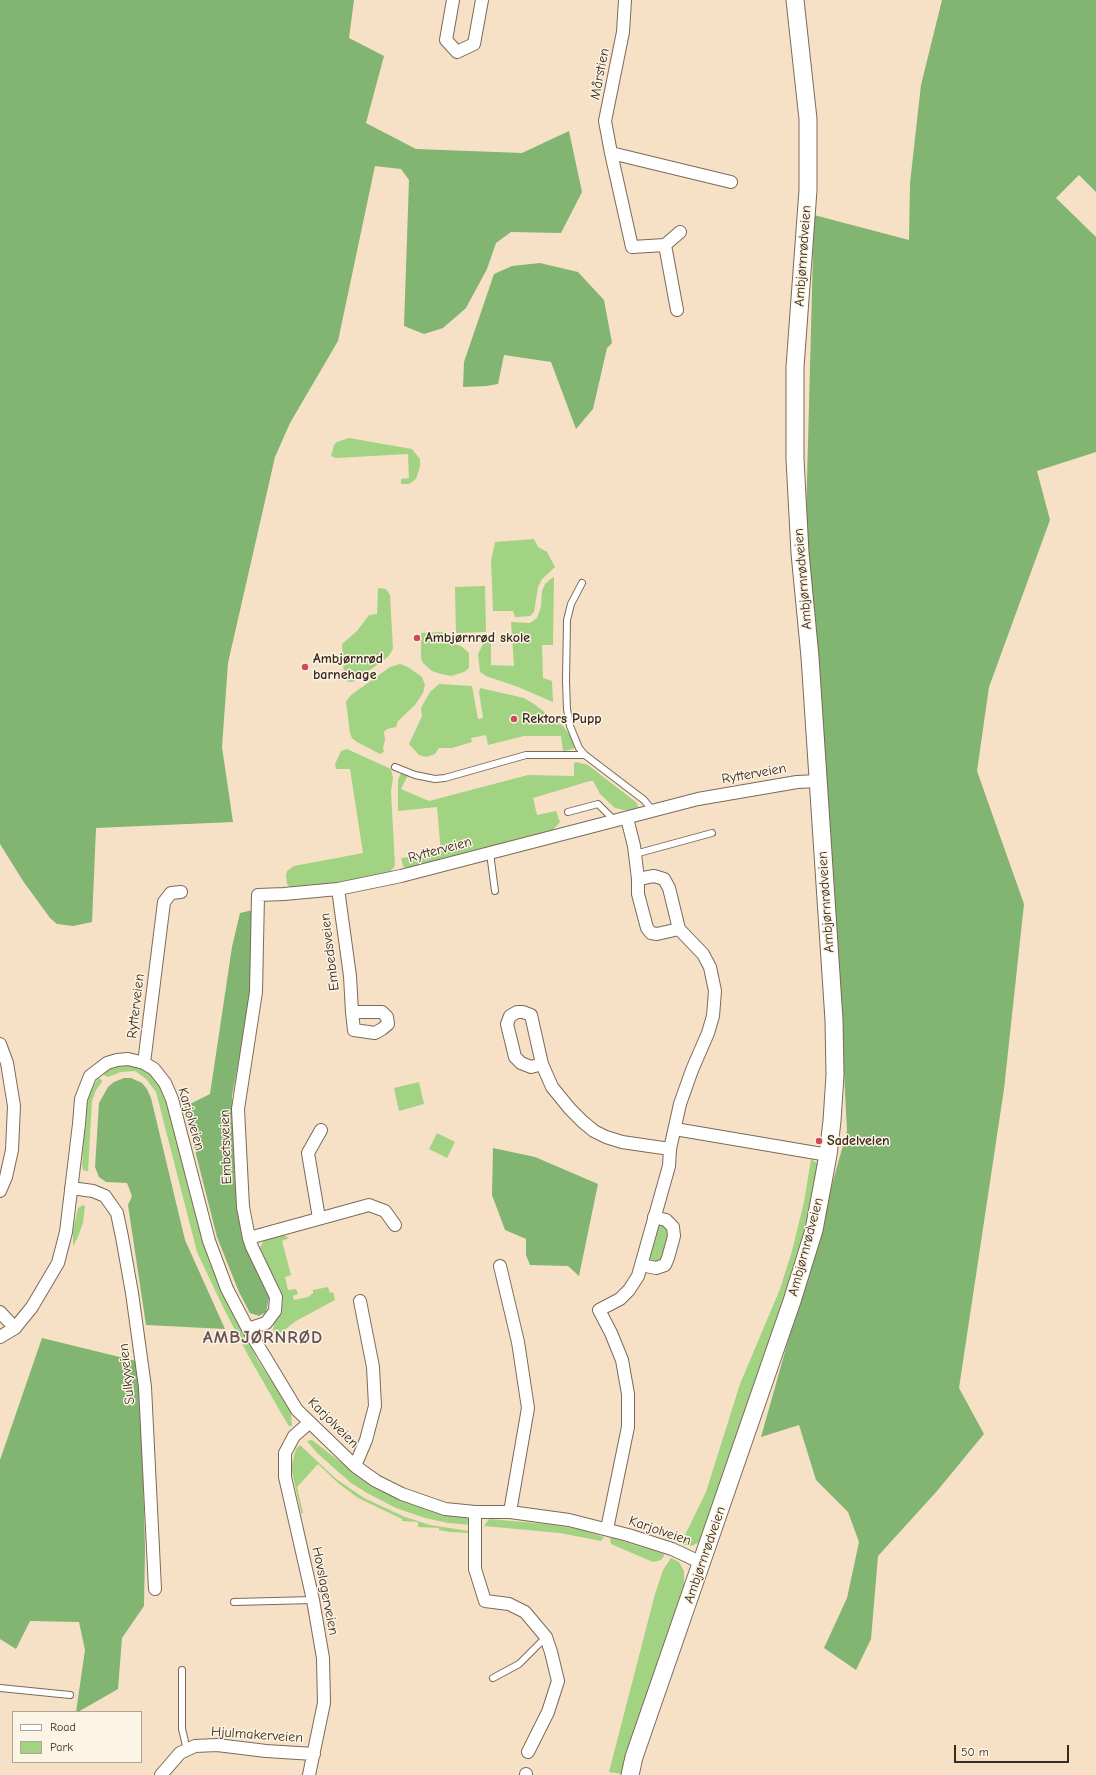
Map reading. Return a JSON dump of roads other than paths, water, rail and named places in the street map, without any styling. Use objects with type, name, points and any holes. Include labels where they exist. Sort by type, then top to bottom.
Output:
[{"type":"street","points":[[453,0],[446,40],[457,52],[474,44],[482,0]]},
{"type":"street","name":"Mårstien","points":[[625,0],[623,32],[605,121],[632,247],[665,245]]},
{"type":"street","name":"Ambjørnrødveien","points":[[630,1775],[634,1757],[792,1301],[814,1230],[828,1155],[835,1075],[834,1020],[810,658],[800,553],[795,458],[795,367],[808,190],[808,119],[795,0]]},
{"type":"street","points":[[611,153],[731,182]]},
{"type":"street","points":[[678,310],[665,245],[680,232]]},
{"type":"street","name":"Rytterveien","points":[[258,895],[338,889],[401,876],[698,799],[797,782],[818,781]]},
{"type":"street","points":[[627,818],[635,854],[638,894],[649,930],[657,934],[679,929]]},
{"type":"street","points":[[638,879],[654,876],[664,879],[669,888],[679,929],[703,954],[710,967],[715,991],[713,1016],[680,1104],[670,1150],[669,1166],[654,1217],[641,1265],[656,1268],[665,1264],[674,1236],[673,1227],[666,1220],[654,1217]]},
{"type":"street","name":"Embedsveien","points":[[338,889],[350,976],[352,1012]]},
{"type":"street","name":"Rytterveien","points":[[144,1063],[164,902],[171,893],[181,892]]},
{"type":"street","name":"Embetsveien","points":[[248,1329],[266,1323],[275,1311],[276,1297],[249,1238],[244,1207],[238,1109],[256,992],[258,895]]},
{"type":"street","points":[[0,1044],[7,1063],[14,1106],[12,1150],[6,1177],[0,1191]]},
{"type":"street","points":[[0,1337],[15,1328],[32,1307],[58,1263],[66,1232],[81,1099],[90,1076],[107,1063],[117,1060],[128,1059],[144,1063]]},
{"type":"street","name":"Karjolveien","points":[[144,1063],[154,1070],[165,1083],[172,1099],[209,1241],[227,1289],[248,1329],[297,1410],[355,1466],[376,1481],[402,1494],[445,1509],[475,1512],[510,1512],[569,1520],[607,1529],[672,1549],[702,1563]]},
{"type":"street","points":[[542,1064],[552,1087],[559,1097],[570,1110],[594,1131],[622,1142],[670,1150]]},
{"type":"street","points":[[675,1129],[745,1145],[828,1155]]},
{"type":"street","points":[[319,1218],[308,1153],[321,1130]]},
{"type":"street","name":"Sulkyveien","points":[[71,1188],[93,1191],[105,1196],[117,1212],[132,1293],[145,1387],[155,1589]]},
{"type":"street","points":[[249,1238],[296,1230],[319,1218],[369,1205],[386,1211],[395,1225]]},
{"type":"street","name":"Karjolveien","points":[[607,1529],[628,1428],[628,1394],[622,1360],[611,1333],[599,1310],[620,1300],[626,1294],[638,1276],[641,1265]]},
{"type":"street","points":[[500,1266],[518,1342],[528,1408],[510,1512]]},
{"type":"street","name":"Karjolveien","points":[[355,1466],[366,1440],[375,1406],[373,1367],[360,1301]]},
{"type":"street","points":[[0,1312],[15,1328]]},
{"type":"street","name":"Hovslagerveien","points":[[309,1423],[294,1436],[285,1453],[285,1478],[313,1600],[323,1658],[324,1703],[309,1775]]},
{"type":"street","points":[[475,1512],[475,1569],[485,1601],[509,1604],[525,1612],[546,1637],[558,1681],[548,1712],[528,1752]]},
{"type":"street","name":"Hjulmakerveien","points":[[161,1775],[180,1753],[195,1746],[217,1745],[266,1752],[314,1754]]},
{"type":"lane","points":[[582,583],[571,604],[567,620],[566,681],[567,709],[570,726],[579,748],[584,755],[644,800],[653,811]]},
{"type":"lane","points":[[395,766],[415,775],[435,779],[445,778],[526,755],[584,755]]},
{"type":"lane","points":[[568,812],[598,804],[615,821]]},
{"type":"lane","points":[[635,854],[712,833]]},
{"type":"lane","points":[[490,853],[495,891]]},
{"type":"lane","points":[[234,1602],[313,1600]]},
{"type":"lane","points":[[494,1678],[519,1664],[546,1637]]},
{"type":"lane","points":[[182,1670],[182,1729],[187,1750]]},
{"type":"lane","points":[[0,1688],[70,1695]]},
{"type":"place","name":"Ambjørnrød skole","points":[[417,638]]},
{"type":"place","name":"Ambjørnrød barnehage","points":[[305,667]]},
{"type":"place","name":"Rektors Pupp","points":[[514,719]]},
{"type":"place","name":"Sadelveien","points":[[819,1141]]},
{"type":"district","name":"AMBJØRNRØD","points":[[263,1338]]}]
